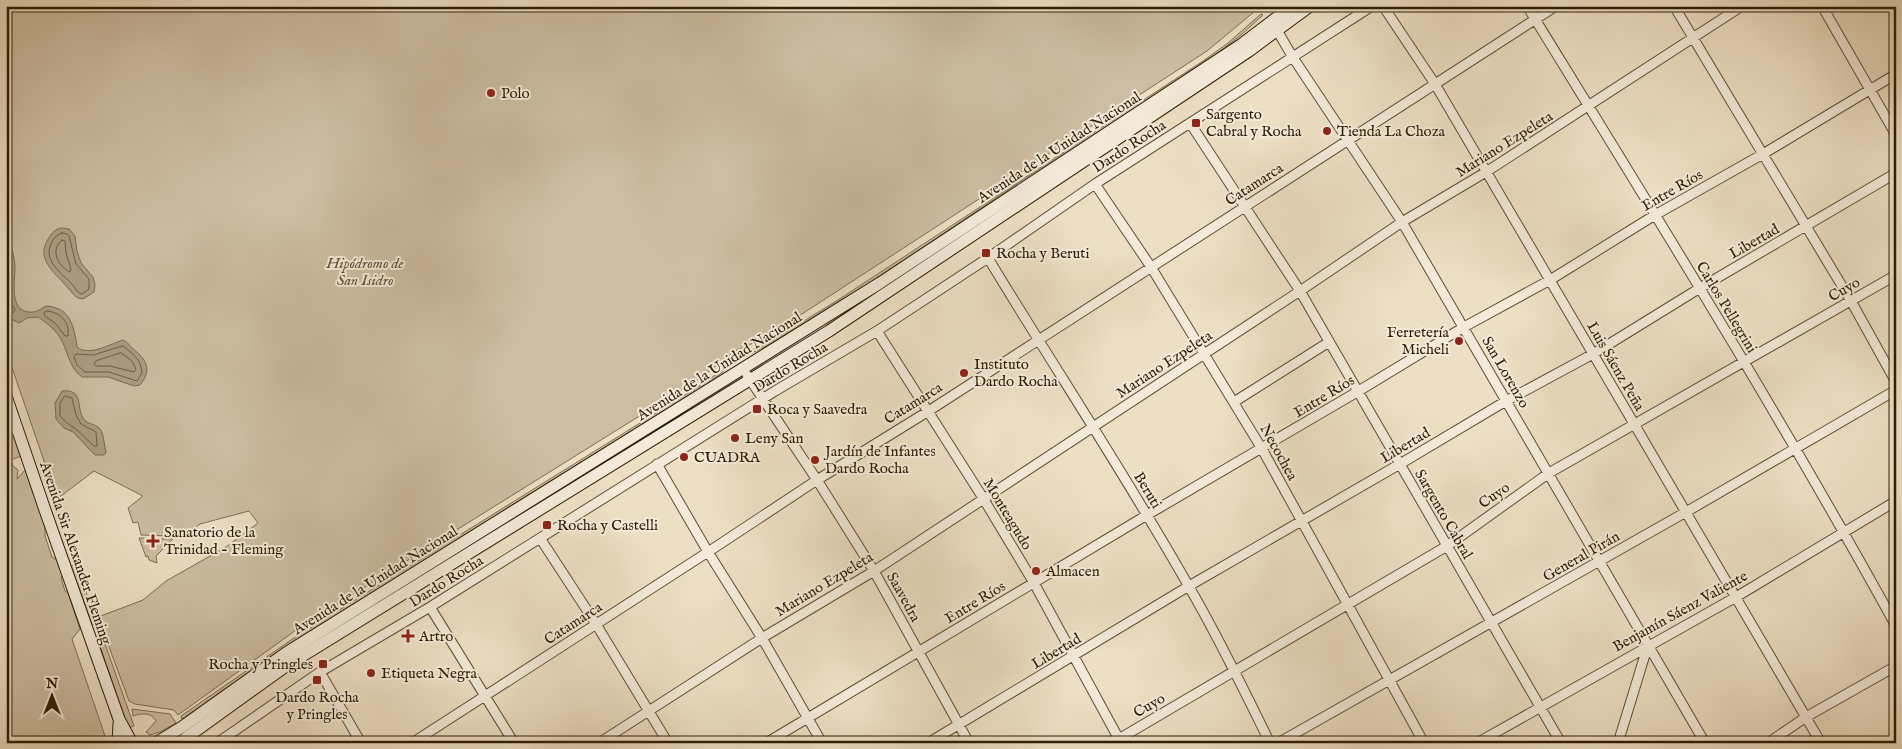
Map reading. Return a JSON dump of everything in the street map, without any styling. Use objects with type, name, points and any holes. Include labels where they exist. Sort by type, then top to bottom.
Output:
[{"type":"main road","name":"Avenida de la Unidad Nacional","points":[[179,743],[286,666],[837,326],[1275,27],[1292,6]]},
{"type":"main road","name":"Avenida de la Unidad Nacional","points":[[156,743],[182,727],[286,653],[880,283],[1158,100],[1310,6]]},
{"type":"main road","name":"Avenida Sir Alexander Fleming","points":[[6,396],[48,520],[48,533],[53,551],[62,560],[119,719],[132,743]]},
{"type":"main road","name":"Avenida Sir Alexander Fleming","points":[[118,743],[119,719]]},
{"type":"street","name":"Dardo Rocha","points":[[217,743],[320,672],[430,607],[657,464],[876,331],[988,258],[1095,184],[1372,6]]},
{"type":"street","name":"Luis Sáenz Peña","points":[[1384,6],[1435,84],[1821,743]]},
{"type":"street","name":"Carlos Pellegrini","points":[[1527,6],[1745,361],[1896,626]]},
{"type":"street","name":"Catamarca","points":[[412,743],[1556,6]]},
{"type":"street","points":[[1674,6],[1852,301],[1896,382]]},
{"type":"street","name":"Mariano Ezpeleta","points":[[599,743],[762,638],[874,571],[1402,222],[1486,172],[1742,6]]},
{"type":"street","points":[[1822,6],[1896,135]]},
{"type":"street","name":"San Lorenzo","points":[[1275,27],[1292,56],[1402,222],[1705,743]]},
{"type":"street","name":"Entre Ríos","points":[[766,743],[1464,327],[1550,280],[1655,215],[1763,154],[1896,74]]},
{"type":"street","name":"Sargento Cabral","points":[[1190,123],[1300,291],[1561,743]]},
{"type":"street","name":"Libertad","points":[[928,743],[1074,657],[1189,586],[1400,464],[1506,400],[1593,354],[1700,288],[1807,227],[1896,173]]},
{"type":"street","name":"Necochea","points":[[1095,184],[1150,267],[1262,449],[1424,743]]},
{"type":"street","name":"Beruti","points":[[988,258],[1094,427],[1189,586],[1270,743]]},
{"type":"street","name":"Cuyo","points":[[1117,741],[1447,546],[1549,474],[1896,275]]},
{"type":"street","name":"Monteagudo","points":[[876,331],[983,498],[1034,583],[1117,741]]},
{"type":"street","points":[[1234,402],[1329,342]]},
{"type":"street","name":"Saavedra","points":[[742,369],[818,480],[874,571],[969,743]]},
{"type":"street","name":"General Pirán","points":[[1278,743],[1686,512],[1896,390]]},
{"type":"street","points":[[657,464],[708,552],[809,717],[822,743]]},
{"type":"street","name":"Benjamín Sáenz Valiente","points":[[1477,743],[1736,597],[1896,501]]},
{"type":"street","points":[[540,538],[596,624],[668,743]]},
{"type":"street","points":[[430,607],[514,743]]},
{"type":"street","points":[[1618,743],[1648,645]]},
{"type":"street","points":[[1768,743],[1806,717],[1896,666]]},
{"type":"street","points":[[320,672],[361,743]]},
{"type":"green space","name":"Hipódromo de San Isidro","points":[[6,6],[1261,6],[1207,51],[765,338],[735,351],[699,379],[299,628],[178,715],[174,710],[135,704],[129,701],[98,617],[143,600],[166,581],[226,547],[258,523],[249,511],[200,524],[190,532],[182,528],[170,536],[141,535],[138,522],[133,523],[128,508],[143,496],[94,471],[57,499],[6,350]]},
{"type":"green space","points":[[1261,14],[1263,15],[1241,35],[1205,63],[1014,186],[880,276],[768,345],[740,359],[738,357],[768,343],[838,300],[1203,61],[1228,43]]},
{"type":"green space","points":[[732,362],[733,364],[707,384],[295,640],[182,719],[181,716],[294,638],[706,382]]},
{"type":"green space","points":[[6,413],[21,456],[11,460],[13,466],[18,470],[17,479],[25,470],[45,524],[45,536],[52,557],[57,560],[63,575],[61,578],[65,591],[68,593],[80,629],[72,639],[106,739],[104,743],[6,743]]},
{"type":"green space","points":[[179,533],[156,556],[157,563],[149,560],[148,556],[146,557],[139,538],[171,539]]},
{"type":"green space","points":[[76,564],[97,623],[92,625],[71,566]]},
{"type":"green space","points":[[104,641],[134,726],[128,728],[99,643]]},
{"type":"green space","points":[[132,709],[170,714],[176,723],[150,735],[146,732],[156,721],[154,718],[146,714],[133,716]]},
{"type":"water","points":[[61,228],[69,229],[75,236],[81,263],[93,277],[94,292],[83,299],[74,295],[49,267],[44,255],[44,248],[52,233]]},
{"type":"water","points":[[6,244],[12,248],[15,265],[14,294],[18,307],[29,312],[37,311],[47,306],[61,310],[70,320],[77,347],[82,350],[87,351],[106,347],[123,340],[141,356],[146,365],[146,374],[140,385],[134,386],[108,377],[82,377],[71,363],[59,336],[49,325],[38,317],[27,318],[19,323],[6,314]]},
{"type":"water","points":[[62,391],[74,393],[78,399],[83,418],[100,429],[106,452],[104,455],[95,455],[73,432],[64,428],[56,419],[55,403]]},
{"type":"place","name":"Polo","points":[[491,93]]},
{"type":"place","name":"Sargento Cabral y Rocha","points":[[1196,123]]},
{"type":"place","name":"Tienda La Choza","points":[[1327,131]]},
{"type":"place","name":"Rocha y Beruti","points":[[986,253]]},
{"type":"place","name":"Ferretería Micheli","points":[[1459,341]]},
{"type":"place","name":"Instituto Dardo Rocha","points":[[964,373]]},
{"type":"place","name":"Roca y Saavedra","points":[[757,409]]},
{"type":"place","name":"Leny San","points":[[735,438]]},
{"type":"place","name":"CUADRA","points":[[684,457]]},
{"type":"place","name":"Jardín de Infantes Dardo Rocha","points":[[815,460]]},
{"type":"place","name":"Rocha y Castelli","points":[[547,525]]},
{"type":"place","name":"Sanatorio de la Trinidad - Fleming","points":[[153,541]]},
{"type":"place","name":"Almacen","points":[[1036,571]]},
{"type":"place","name":"Artro","points":[[408,636]]},
{"type":"place","name":"Rocha y Pringles","points":[[323,664]]},
{"type":"place","name":"Etiqueta Negra","points":[[371,673]]},
{"type":"place","name":"Dardo Rocha y Pringles","points":[[317,680]]}]
